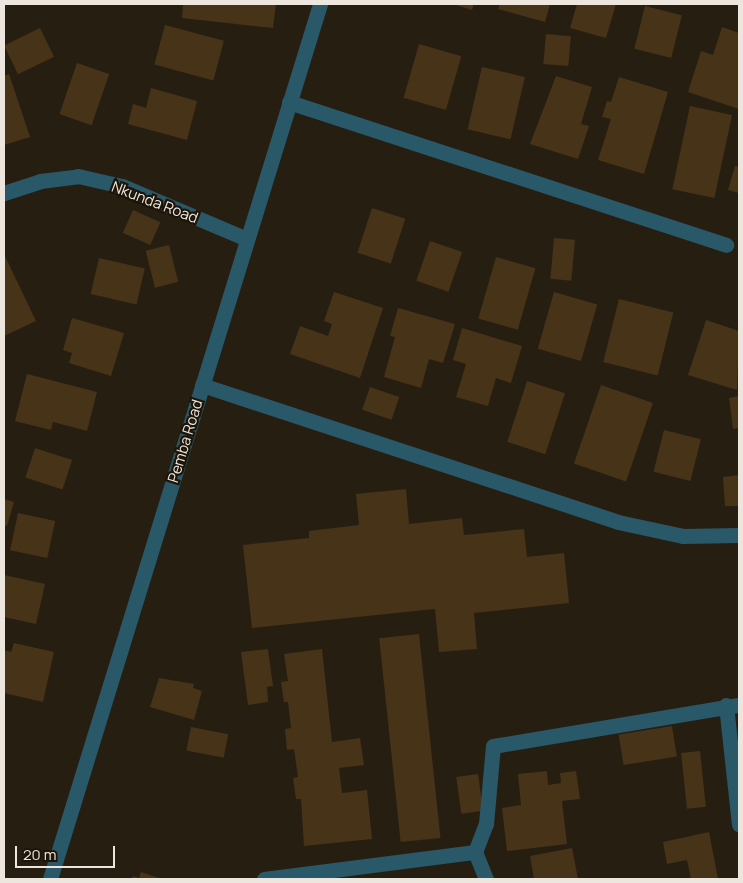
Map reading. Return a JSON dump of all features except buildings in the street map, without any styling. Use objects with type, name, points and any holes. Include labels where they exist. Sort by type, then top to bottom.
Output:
[{"type":"street","name":"Pemba Road","points":[[50,879],[320,4]]},
{"type":"street","points":[[289,102],[726,245]]},
{"type":"street","name":"Nkunda Road","points":[[4,193],[40,181],[78,176],[122,186],[247,239]]},
{"type":"street","points":[[202,385],[618,522],[683,536],[739,535]]},
{"type":"street","points":[[486,879],[475,852],[486,824],[493,746],[732,705],[739,824]]},
{"type":"street","points":[[264,879],[475,852]]}]
